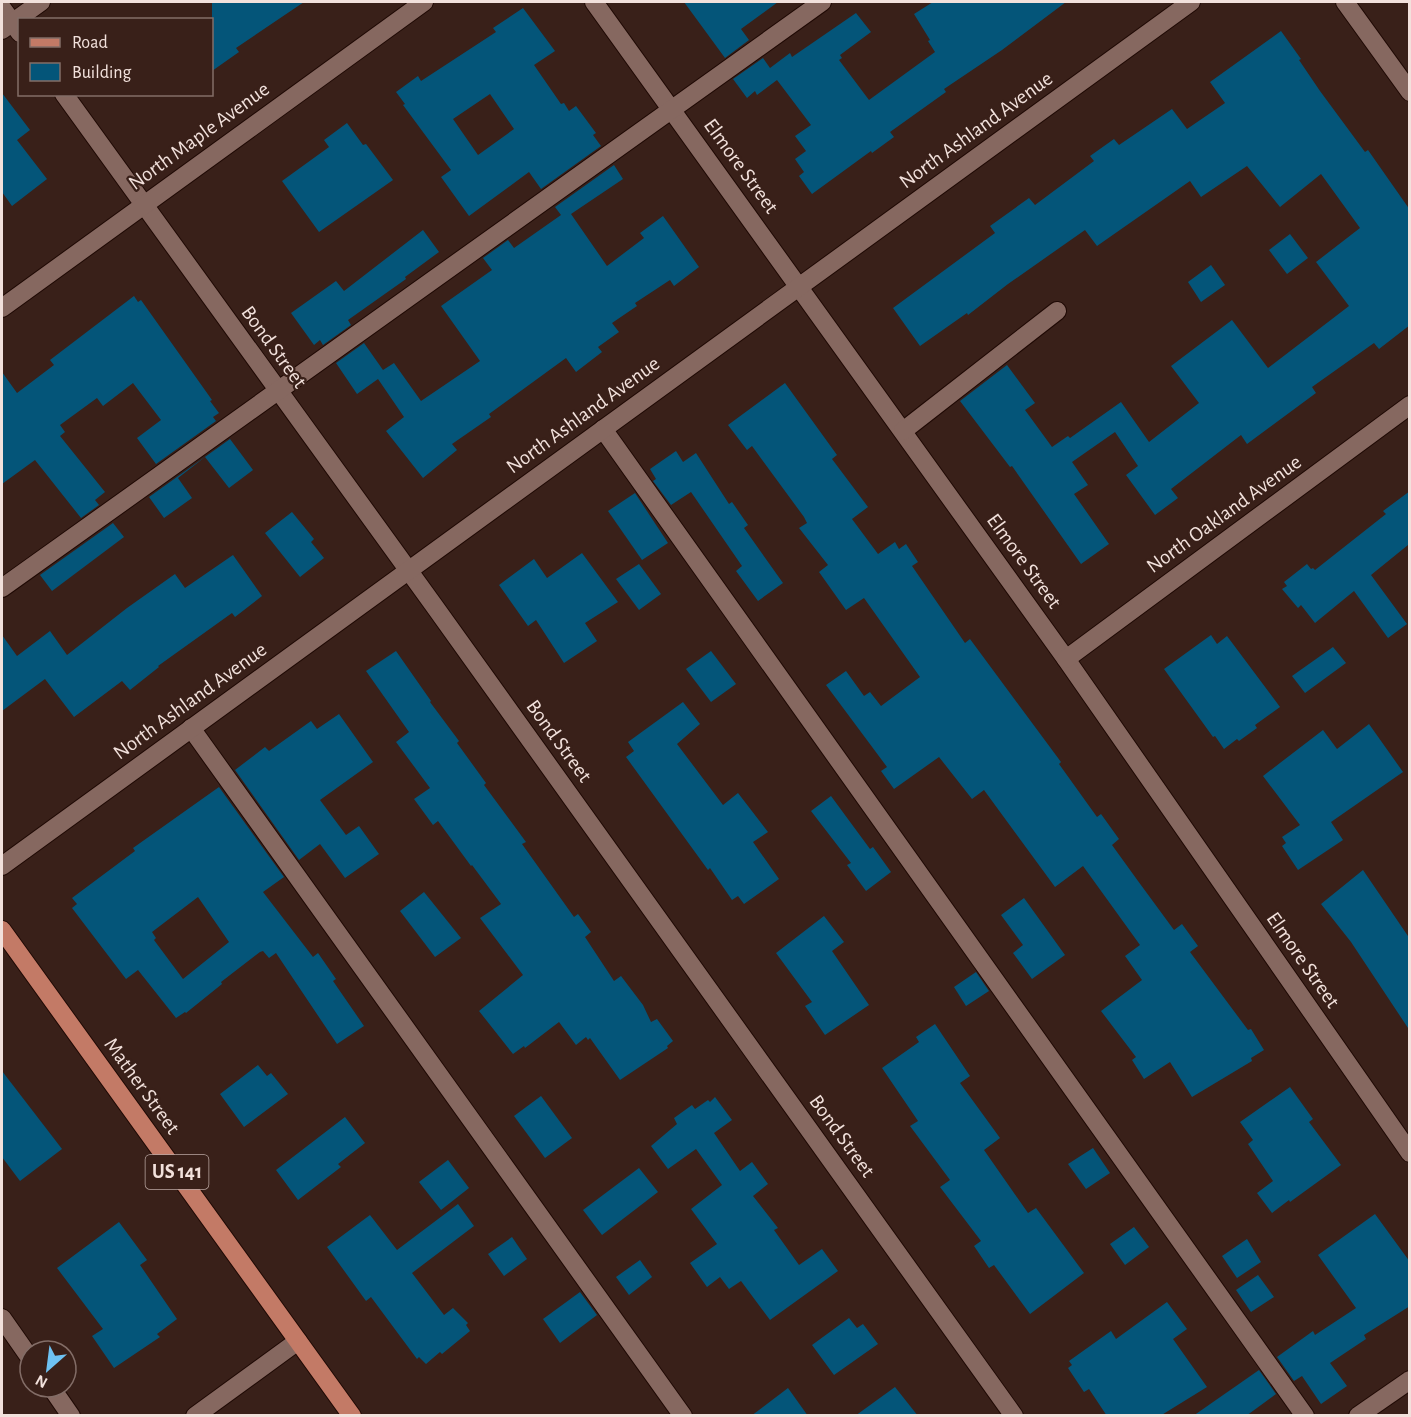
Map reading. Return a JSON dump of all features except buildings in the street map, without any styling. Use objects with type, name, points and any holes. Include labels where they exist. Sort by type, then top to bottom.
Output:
[{"type":"main road","name":"Mather Street","points":[[2,930],[352,1416]]},
{"type":"street","points":[[9,23],[41,2]]},
{"type":"street","name":"North Maple Avenue","points":[[2,308],[424,2]]},
{"type":"street","name":"Elmore Street","points":[[594,2],[1066,658],[1410,1153]]},
{"type":"street","points":[[2,588],[822,2]]},
{"type":"street","name":"North Ashland Avenue","points":[[2,866],[1191,2]]},
{"type":"street","points":[[1345,2],[1410,92]]},
{"type":"street","name":"Bond Street","points":[[65,96],[1014,1416]]},
{"type":"street","points":[[903,431],[1057,311]]},
{"type":"street","name":"North Oakland Avenue","points":[[1066,658],[1410,405]]},
{"type":"street","points":[[603,429],[1305,1416]]},
{"type":"street","points":[[191,728],[683,1416]]},
{"type":"street","points":[[2,1318],[18,1341]]},
{"type":"street","points":[[195,1416],[298,1341]]},
{"type":"street","points":[[1358,1416],[1410,1380]]},
{"type":"street","points":[[59,1399],[71,1416]]}]
